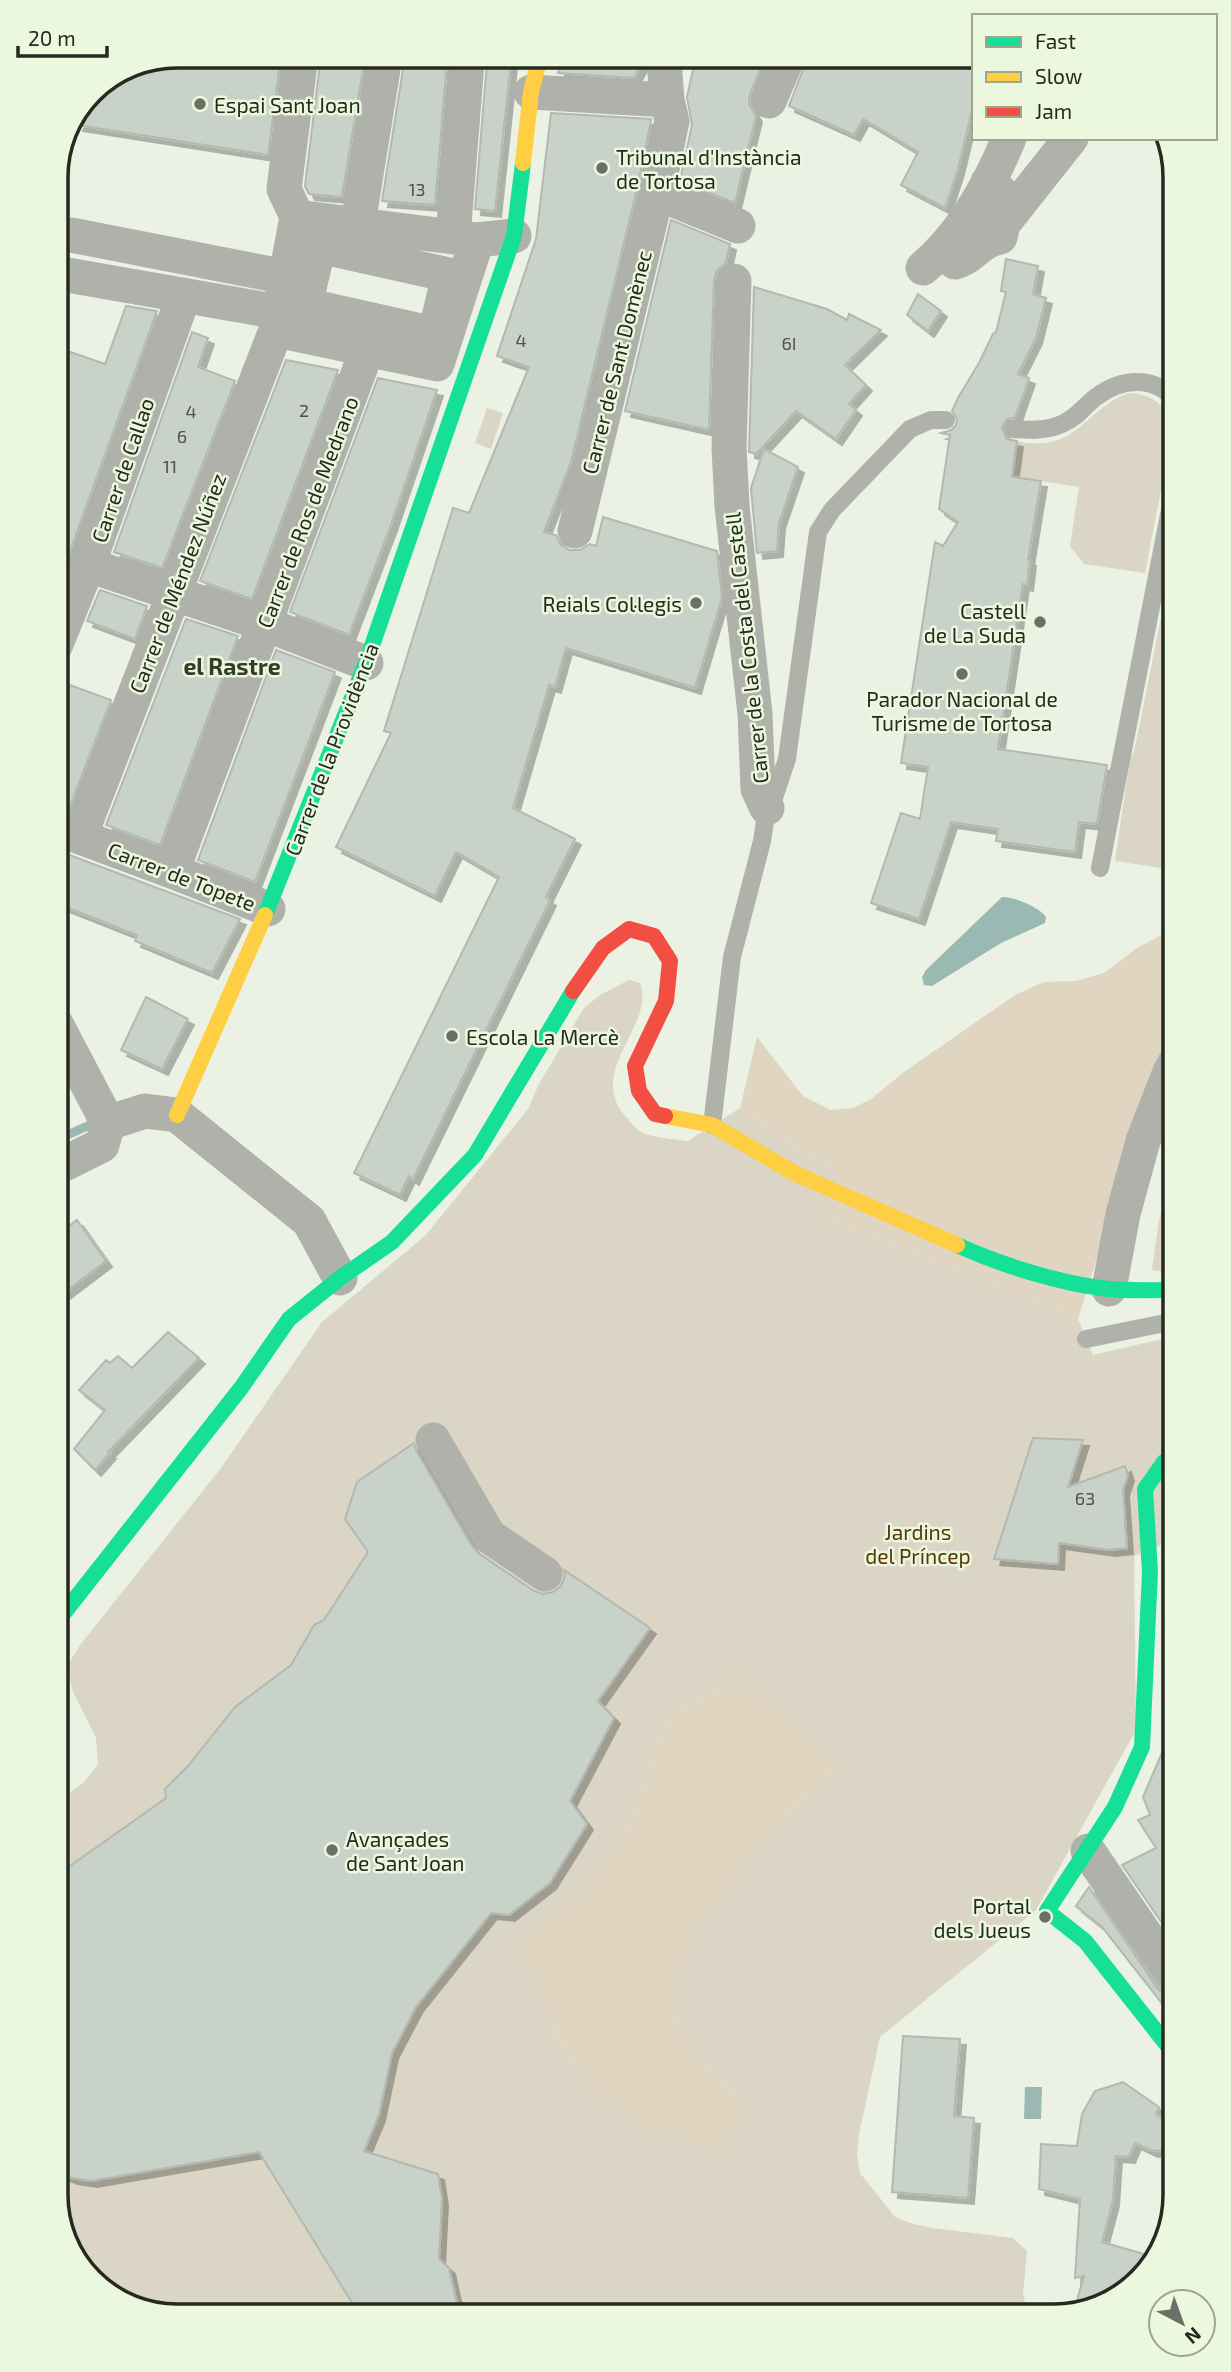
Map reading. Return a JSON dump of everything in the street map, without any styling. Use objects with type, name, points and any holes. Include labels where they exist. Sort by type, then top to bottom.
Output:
[{"type":"street","points":[[300,68],[285,189],[297,217],[465,239],[514,236]]},
{"type":"street","points":[[358,224],[383,68]]},
{"type":"street","points":[[71,234],[287,306],[368,350],[451,370],[465,239],[467,68]]},
{"type":"street","name":"Carrer de Sant Domènec","points":[[575,531],[657,194],[672,121],[665,68]]},
{"type":"street","points":[[769,101],[783,68]]},
{"type":"street","points":[[535,76],[667,100]]},
{"type":"street","name":"Carrer de la Providència","points":[[177,1115],[268,909],[366,663],[451,370],[514,236],[535,76]]},
{"type":"street","points":[[923,268],[944,250],[967,219],[1008,140]]},
{"type":"street","points":[[988,182],[1000,192],[955,262],[962,260],[986,239],[1000,237],[1003,224],[1069,140]]},
{"type":"street","points":[[657,194],[738,226]]},
{"type":"street","name":"Carrer de Méndez Núñez","points":[[68,832],[173,594],[287,306],[297,217]]},
{"type":"street","points":[[68,275],[184,295],[287,306]]},
{"type":"street","name":"Carrer de la Costa del Castell","points":[[734,281],[729,448],[732,506],[755,714],[758,789],[767,808]]},
{"type":"street","name":"Carrer de Callao","points":[[68,614],[184,295]]},
{"type":"street","name":"Carrer de Ros de Medrano","points":[[172,871],[368,350]]},
{"type":"street","points":[[88,565],[265,624],[366,663]]},
{"type":"street","name":"Carrer de Topete","points":[[68,832],[268,909]]},
{"type":"street","points":[[68,1608],[242,1388],[289,1319],[340,1278],[392,1242],[475,1155],[580,979],[603,948],[629,929],[654,936],[670,961],[666,1002],[635,1066],[639,1091],[655,1114],[712,1125],[796,1174],[988,1259],[1056,1278],[1110,1289],[1163,1290]]},
{"type":"street","points":[[68,1047],[108,1123],[102,1145],[68,1162]]},
{"type":"street","points":[[1110,1289],[1124,1214],[1143,1141],[1163,1090]]},
{"type":"street","points":[[108,1123],[145,1111],[177,1115],[309,1221],[340,1278]]},
{"type":"street","points":[[433,1440],[489,1536],[545,1574]]},
{"type":"street","points":[[1163,1469],[1145,1489],[1150,1572],[1142,1747],[1115,1807],[1047,1911],[1085,1941],[1163,2040]]},
{"type":"street","points":[[1088,1851],[1163,1960]]},
{"type":"lane","points":[[1013,429],[1039,430],[1059,425],[1080,414],[1095,398],[1115,386],[1132,381],[1145,382],[1163,389]]},
{"type":"lane","name":"Carrer de la Costa del Castell","points":[[767,808],[775,795],[787,759],[818,532],[832,510],[910,429],[931,420],[946,420]]},
{"type":"lane","points":[[1100,867],[1163,545]]},
{"type":"lane","points":[[712,1125],[732,957],[762,841],[767,808]]},
{"type":"lane","points":[[1151,1290],[1163,1279]]},
{"type":"lane","points":[[1086,1339],[1163,1323]]},
{"type":"green space","points":[[1129,393],[1137,394],[1152,398],[1163,408],[1163,480],[1145,573],[1084,564],[1070,546],[1079,487],[1012,477],[1017,441],[1037,444],[1067,436],[1114,400]]},
{"type":"green space","points":[[487,408],[503,413],[491,449],[475,443]]},
{"type":"green space","points":[[1163,607],[1163,868],[1115,861],[1130,759],[1134,751]]},
{"type":"green space","name":"Jardins del Príncep","points":[[629,980],[640,983],[642,999],[639,1015],[617,1065],[613,1082],[615,1099],[625,1116],[642,1133],[688,1141],[740,1108],[792,1147],[837,1170],[826,1220],[1078,1319],[1093,1355],[1163,1339],[1163,1544],[1134,1556],[1136,1730],[1036,1910],[880,2037],[859,2134],[857,2154],[860,2173],[895,2217],[933,2228],[1013,2238],[1027,2251],[1023,2293],[1025,2304],[171,2304],[136,2295],[100,2272],[83,2249],[70,2216],[68,1794],[83,1783],[98,1764],[96,1738],[73,1692],[68,1664],[80,1645],[221,1468],[322,1322],[425,1236],[528,1109],[539,1084],[584,1008],[600,995]],"holes":[[[730,1683],[839,1765],[759,1847],[695,1933],[672,1996],[686,2039],[749,2107],[595,2092],[565,2056],[553,2028],[579,1894],[596,1875],[607,1850],[623,1832],[635,1810],[659,1734],[671,1712]]]},
{"type":"green space","points":[[1163,1208],[1163,1271],[1152,1270]]},
{"type":"shaded area","points":[[1163,934],[1163,1060],[1153,1076],[1078,1319],[826,1220],[837,1170],[792,1147],[740,1108],[757,1037],[803,1096],[831,1110],[853,1108],[871,1099],[904,1072],[1015,995],[1044,982],[1076,981],[1104,973],[1137,948]]},
{"type":"shaded area","points":[[732,1670],[839,1765],[759,1847],[696,1933],[672,1996],[686,2039],[749,2107],[724,2152],[640,2129],[595,2092],[565,2056],[519,1946],[579,1894],[596,1875],[607,1850],[623,1832],[635,1810],[659,1734],[671,1712],[730,1683]]},
{"type":"water","points":[[1002,897],[1032,906],[1043,913],[1046,917],[1045,923],[1001,943],[932,986],[924,985],[922,977],[926,970]]},
{"type":"water","points":[[1025,2087],[1042,2087],[1041,2119],[1024,2119]]},
{"type":"building","points":[[178,68],[279,68],[268,155],[82,126],[106,95],[143,74]]},
{"type":"building","points":[[319,68],[363,68],[342,197],[309,194],[305,186]]},
{"type":"building","points":[[403,68],[446,68],[435,205],[382,201]]},
{"type":"building","points":[[487,68],[510,68],[495,211],[475,209]]},
{"type":"building","points":[[559,68],[640,68],[634,78],[558,73]]},
{"type":"building","points":[[693,68],[761,68],[750,94],[749,104],[756,116],[735,203],[680,181],[692,125],[687,97]]},
{"type":"building","points":[[804,68],[972,68],[972,110],[958,169],[945,208],[901,185],[918,152],[863,119],[854,135],[789,106]]},
{"type":"building","points":[[551,113],[651,121],[571,462],[544,532],[556,535],[561,545],[570,550],[580,550],[590,544],[596,546],[603,517],[717,551],[722,598],[695,688],[566,648],[555,687],[549,685],[513,808],[575,839],[546,897],[550,900],[413,1179],[409,1176],[400,1195],[354,1173],[499,877],[456,852],[435,896],[336,847],[391,733],[384,731],[453,508],[469,513],[529,367],[497,356],[536,239]]},
{"type":"building","points":[[671,220],[730,244],[726,263],[717,270],[714,280],[709,430],[625,411]]},
{"type":"building","points":[[1006,259],[1038,266],[1033,294],[1046,298],[1036,338],[1018,374],[1029,378],[1015,418],[1007,419],[1002,428],[1007,439],[1017,441],[1012,477],[1041,481],[1028,560],[1027,585],[1023,584],[998,749],[1107,765],[1097,824],[1079,822],[1075,852],[996,841],[998,829],[951,822],[919,919],[871,903],[901,813],[920,819],[928,767],[901,763],[935,542],[943,546],[958,522],[939,509],[950,435],[941,433],[956,425],[957,419],[952,411],[996,332],[1006,292],[1001,291]]},
{"type":"building","points":[[754,287],[827,309],[847,320],[849,314],[881,330],[845,365],[866,385],[849,404],[856,410],[836,439],[796,411],[756,454],[749,452]]},
{"type":"building","points":[[918,294],[941,311],[928,331],[907,315]]},
{"type":"building","points":[[126,306],[157,311],[68,557],[68,351],[105,364]]},
{"type":"building","points":[[192,332],[208,338],[198,367],[235,381],[162,568],[114,552]]},
{"type":"building","points":[[286,360],[338,370],[252,599],[200,581]]},
{"type":"building","points":[[378,378],[437,390],[391,525],[349,635],[290,612]]},
{"type":"building","points":[[764,449],[798,467],[779,523],[777,551],[757,553],[751,488]]},
{"type":"building","points":[[100,590],[147,606],[135,639],[87,621]]},
{"type":"building","points":[[186,619],[238,636],[160,845],[106,825]]},
{"type":"building","points":[[276,650],[335,672],[255,882],[198,860]]},
{"type":"building","points":[[68,684],[111,700],[68,811]]},
{"type":"building","points":[[68,854],[240,919],[212,973],[135,941],[137,935],[68,908]]},
{"type":"building","points":[[146,997],[188,1019],[162,1069],[121,1050]]},
{"type":"building","points":[[77,1220],[106,1261],[68,1290],[68,1227]]},
{"type":"building","points":[[168,1332],[199,1358],[108,1452],[110,1453],[95,1470],[74,1449],[105,1410],[79,1390],[106,1360],[110,1363],[118,1356],[132,1368]]},
{"type":"building","points":[[1033,1438],[1083,1440],[1068,1487],[1125,1466],[1128,1475],[1123,1490],[1127,1548],[1109,1550],[1059,1543],[1058,1564],[994,1559]]},
{"type":"building","name":"Avançades de Sant Joan","points":[[414,1443],[478,1553],[534,1591],[543,1594],[553,1592],[561,1586],[564,1570],[650,1628],[598,1701],[614,1718],[570,1801],[587,1824],[550,1883],[509,1915],[491,1913],[416,2007],[392,2053],[379,2115],[364,2151],[438,2174],[442,2199],[439,2259],[449,2268],[457,2304],[353,2304],[259,2152],[91,2181],[68,2176],[68,1867],[166,1798],[165,1789],[188,1766],[235,1707],[291,1665],[314,1625],[324,1620],[368,1552],[345,1519],[357,1482]]},
{"type":"building","points":[[1163,1750],[1163,1925],[1122,1865],[1156,1848],[1138,1820],[1150,1815],[1143,1797]]},
{"type":"building","points":[[1089,1887],[1163,1993],[1163,2005],[1102,1927],[1076,1906]]},
{"type":"building","points":[[903,2036],[960,2039],[954,2116],[974,2118],[968,2198],[892,2192]]},
{"type":"building","points":[[1123,2082],[1159,2107],[1156,2114],[1163,2119],[1163,2150],[1152,2151],[1135,2143],[1129,2157],[1116,2156],[1113,2200],[1102,2242],[1144,2254],[1120,2281],[1108,2289],[1077,2301],[1084,2276],[1075,2278],[1080,2199],[1039,2189],[1041,2144],[1077,2146],[1082,2114],[1095,2091]]},
{"type":"waterway","points":[[68,1135],[92,1124]]},
{"type":"traffic: fast","points":[[265,915],[366,663],[514,236],[523,163]]},
{"type":"traffic: fast","points":[[68,1608],[241,1388],[289,1319],[340,1278],[392,1242],[475,1155],[573,991]]},
{"type":"traffic: fast","points":[[957,1245],[993,1260],[1071,1283],[1117,1290],[1163,1290]]},
{"type":"traffic: fast","points":[[1163,1463],[1145,1489],[1150,1572],[1142,1747],[1115,1807],[1047,1911],[1085,1941],[1163,2040]]},
{"type":"traffic: slow","points":[[523,163],[531,92],[537,68]]},
{"type":"traffic: slow","points":[[177,1115],[265,915]]},
{"type":"traffic: slow","points":[[665,1116],[712,1125],[796,1174],[957,1245]]},
{"type":"traffic: jam","points":[[573,991],[603,948],[629,929],[654,936],[670,961],[666,1001],[635,1066],[639,1091],[655,1114],[665,1116]]},
{"type":"place","name":"Espai Sant Joan","points":[[200,104]]},
{"type":"place","name":"Tribunal d'Instància de Tortosa","points":[[602,168]]},
{"type":"place","name":"Reials Col·legis","points":[[696,603]]},
{"type":"place","name":"Castell de La Suda","points":[[1040,622]]},
{"type":"place","name":"Parador Nacional de Turisme de Tortosa","points":[[962,674]]},
{"type":"place","name":"Escola La Mercè","points":[[452,1036]]},
{"type":"place","name":"Avançades de Sant Joan","points":[[332,1850]]},
{"type":"place","name":"Portal dels Jueus","points":[[1045,1917]]},
{"type":"district","name":"el Rastre","points":[[232,666]]}]
